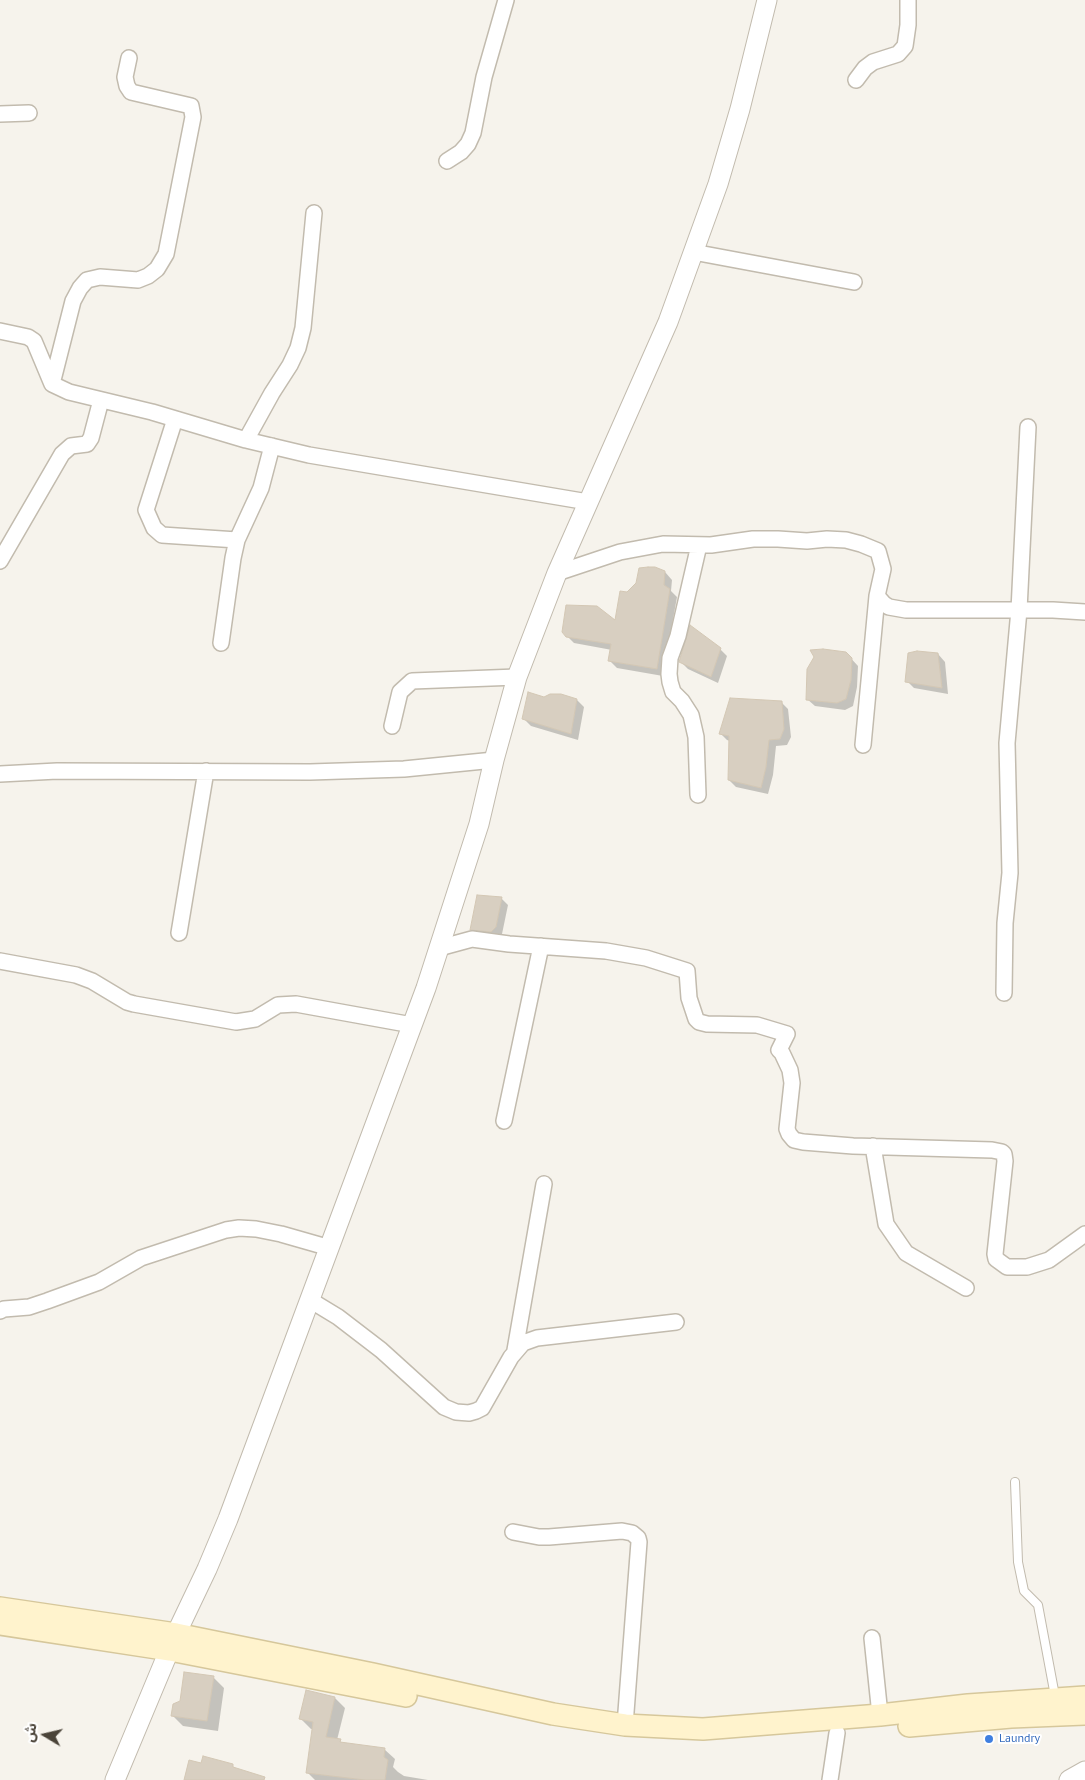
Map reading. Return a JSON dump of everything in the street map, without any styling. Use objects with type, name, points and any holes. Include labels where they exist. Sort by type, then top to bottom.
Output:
[{"type":"main road","points":[[0,1608],[173,1642],[364,1672],[610,1736],[704,1742],[838,1733],[1010,1717],[1085,1714]]},
{"type":"main road","points":[[0,1624],[173,1642]]},
{"type":"main road","points":[[552,1720],[703,1729],[968,1705],[1085,1697]]},
{"type":"street","points":[[447,161],[461,152],[468,144],[473,133],[484,77],[506,0]]},
{"type":"street","points":[[856,80],[865,68],[874,62],[898,54],[905,46],[908,30],[908,0]]},
{"type":"street","points":[[115,1780],[173,1642],[228,1519],[412,1025],[479,824],[517,677],[557,574],[668,322],[718,184],[740,109],[763,1]]},
{"type":"street","points":[[52,384],[73,301],[87,280],[100,277],[138,280],[148,276],[157,268],[166,254],[193,117],[192,106],[131,92],[126,86],[129,58]]},
{"type":"street","points":[[0,114],[29,113]]},
{"type":"street","points":[[246,440],[298,348],[303,328],[314,213]]},
{"type":"street","points":[[693,252],[854,282]]},
{"type":"street","points":[[0,331],[28,337],[34,341],[52,384],[69,392],[175,419],[246,440],[309,454],[437,478],[588,502]]},
{"type":"street","points":[[0,561],[62,454],[71,446],[87,444],[91,438],[101,400]]},
{"type":"street","points":[[175,419],[146,510],[154,528],[162,535],[238,540]]},
{"type":"street","points":[[1004,993],[1005,923],[1010,874],[1007,743],[1019,610],[1028,427]]},
{"type":"street","points":[[221,643],[233,558],[238,540],[261,488],[272,446]]},
{"type":"street","points":[[557,574],[620,552],[663,544],[711,546],[753,539],[778,538],[807,542],[836,540],[861,544],[878,551],[883,569],[876,596],[863,745]]},
{"type":"street","points":[[698,795],[696,737],[693,722],[691,715],[673,692],[669,674],[670,658],[678,636],[699,545]]},
{"type":"street","points":[[876,596],[889,607],[906,610],[1085,612]]},
{"type":"street","points":[[392,726],[400,692],[412,681],[517,677]]},
{"type":"street","points":[[0,774],[57,771],[310,772],[404,769],[494,760]]},
{"type":"street","points":[[178,933],[206,771]]},
{"type":"street","points":[[439,948],[472,939],[630,955],[675,966],[687,971],[689,998],[696,1019],[699,1022],[708,1024],[757,1025],[787,1034],[779,1050],[790,1070],[792,1082],[787,1129],[792,1138],[803,1142],[1002,1152],[1005,1161],[995,1254],[996,1260],[1007,1267],[1027,1267],[1049,1260],[1085,1234]]},
{"type":"street","points":[[504,1121],[541,946]]},
{"type":"street","points":[[0,961],[76,975],[92,981],[127,1002],[134,1004],[236,1022],[255,1019],[278,1005],[296,1004],[412,1025]]},
{"type":"street","points":[[873,1146],[886,1224],[906,1253],[966,1288]]},
{"type":"street","points":[[515,1350],[544,1184]]},
{"type":"street","points":[[0,1311],[29,1307],[47,1301],[99,1282],[141,1258],[226,1230],[239,1228],[281,1234],[330,1248]]},
{"type":"street","points":[[310,1300],[338,1317],[381,1350],[444,1407],[456,1412],[469,1413],[482,1408],[515,1350],[523,1343],[537,1338],[676,1322]]},
{"type":"street","points":[[513,1532],[549,1537],[622,1531],[632,1533],[638,1538],[625,1724]]},
{"type":"street","points":[[872,1638],[880,1714]]},
{"type":"street","points":[[830,1780],[838,1733]]},
{"type":"street","points":[[1069,1780],[1085,1771]]},
{"type":"lane","points":[[1015,1482],[1018,1562],[1024,1591],[1038,1605],[1056,1698]]},
{"type":"building","points":[[655,567],[665,571],[664,585],[670,589],[657,669],[608,661],[611,644],[566,637],[562,632],[566,605],[597,606],[615,620],[620,591],[627,592],[636,583],[639,568]]},
{"type":"building","points":[[690,625],[721,648],[711,677],[679,662]]},
{"type":"building","points":[[823,649],[846,652],[852,658],[851,680],[846,699],[837,703],[806,700],[807,669],[814,657],[810,650]]},
{"type":"building","points":[[917,651],[938,653],[942,688],[905,682],[908,653]]},
{"type":"building","points":[[528,692],[544,697],[550,694],[561,694],[577,699],[571,734],[522,719]]},
{"type":"building","points":[[730,698],[782,701],[784,729],[780,739],[769,740],[761,788],[728,780],[729,736],[719,734]]},
{"type":"building","points":[[477,895],[502,897],[496,927],[491,932],[470,930]]},
{"type":"building","points":[[184,1672],[214,1676],[207,1721],[171,1716],[173,1704],[180,1701]]},
{"type":"building","points":[[306,1690],[335,1697],[326,1737],[341,1739],[340,1742],[385,1748],[384,1757],[388,1760],[385,1780],[365,1780],[306,1773],[313,1722],[299,1719]]},
{"type":"building","points":[[203,1756],[233,1764],[233,1767],[265,1777],[264,1780],[184,1780],[189,1760],[201,1763]]},
{"type":"place","name":"Laundry","points":[[989,1739]]}]
